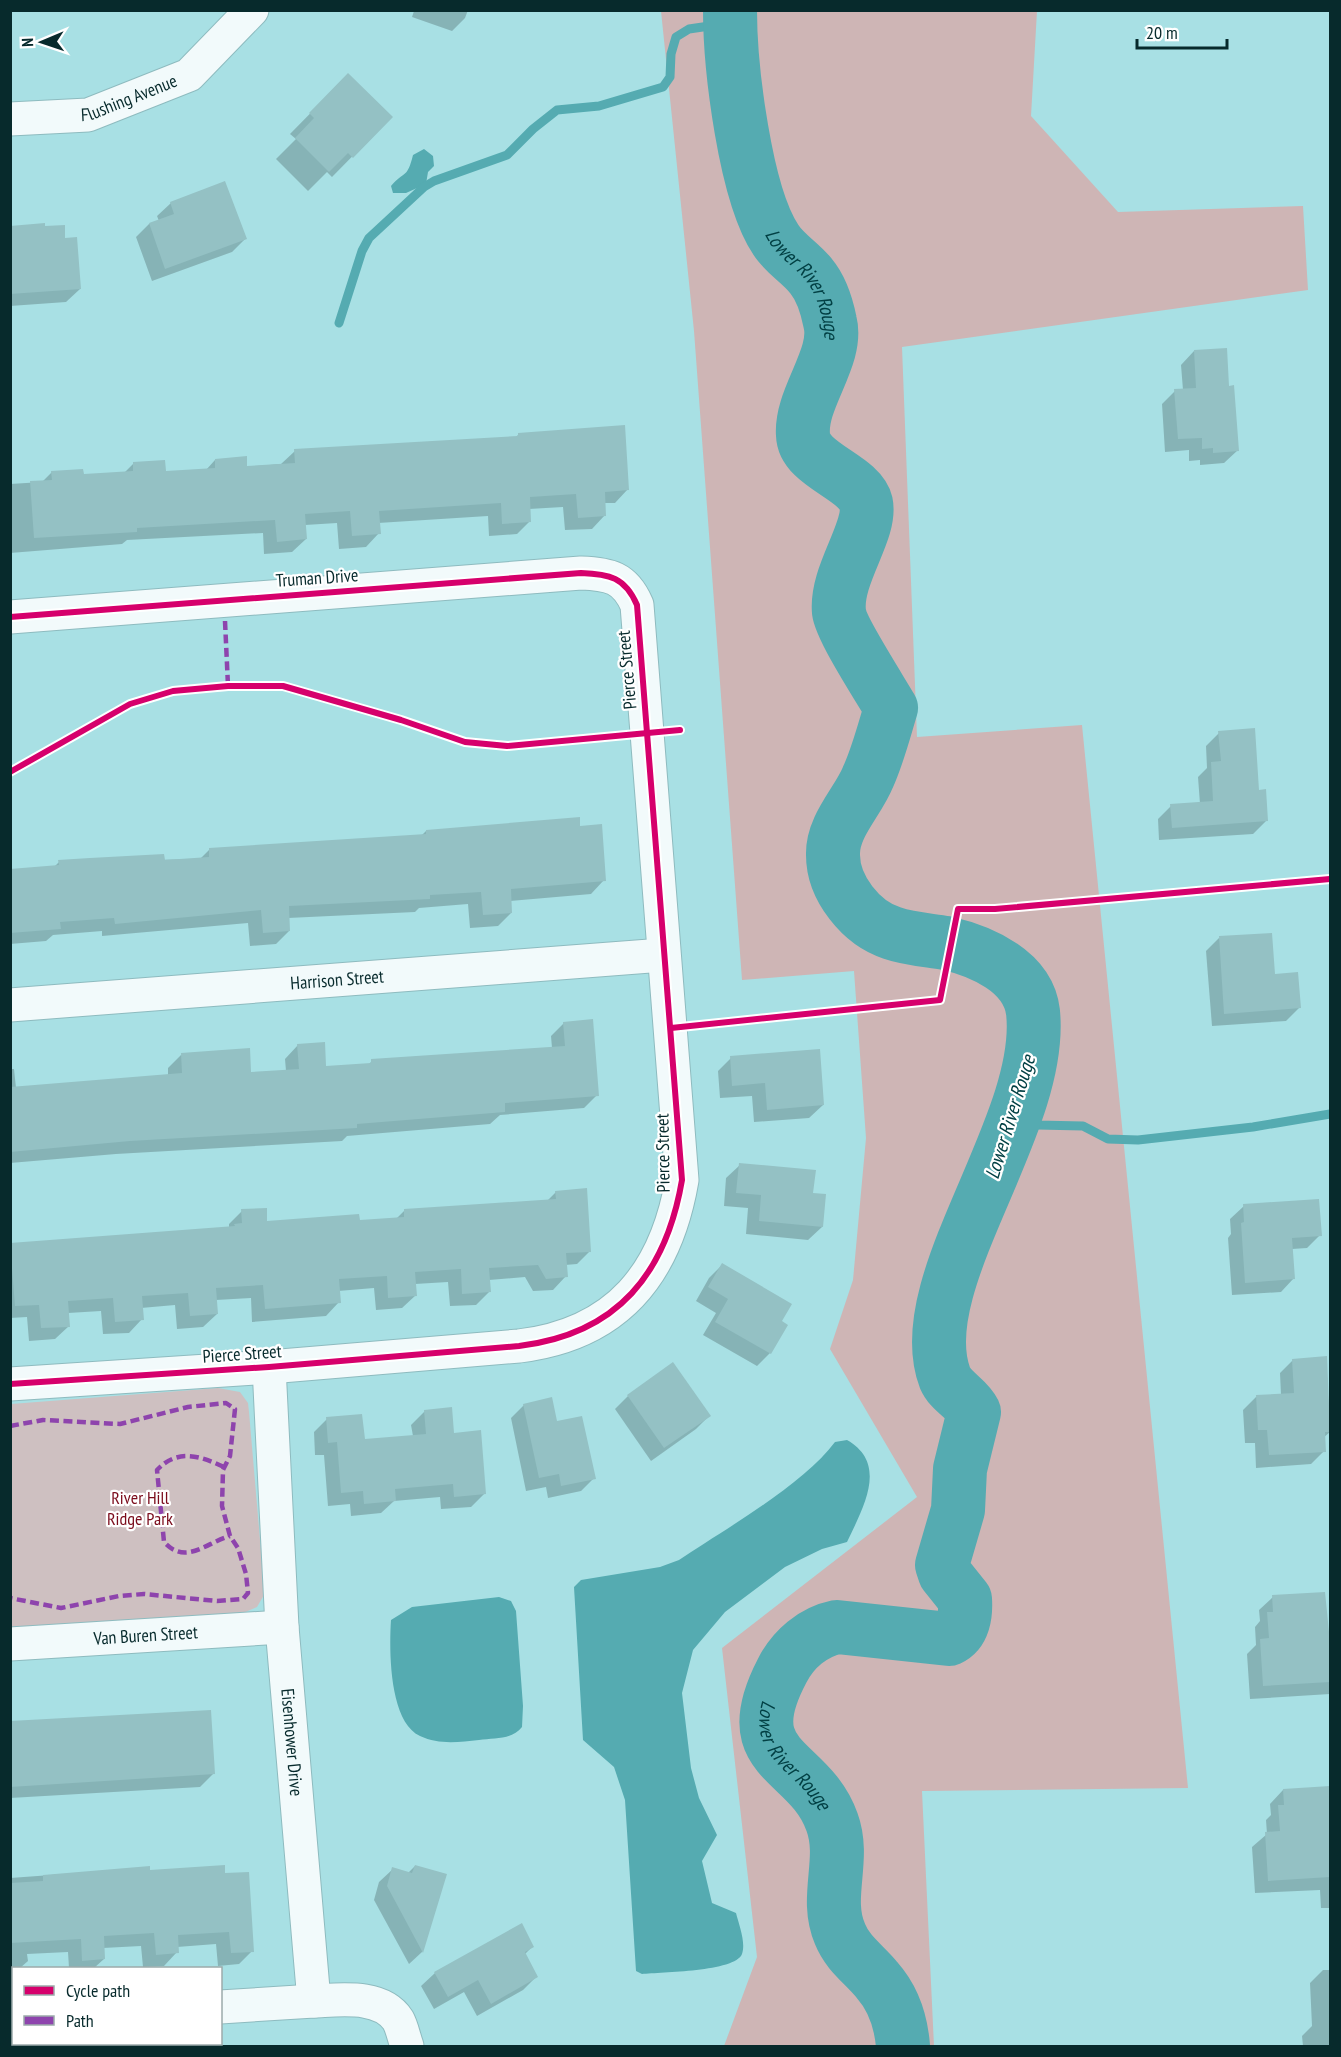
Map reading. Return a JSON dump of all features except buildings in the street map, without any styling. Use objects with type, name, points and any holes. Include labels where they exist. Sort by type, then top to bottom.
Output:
[{"type":"street","name":"Flushing Avenue","points":[[10,119],[88,115],[189,75],[252,10]]},
{"type":"street","name":"Truman Drive","points":[[10,617],[581,573],[612,576],[623,585]]},
{"type":"street","name":"Pierce Street","points":[[10,1384],[269,1367],[537,1344],[584,1328],[623,1303],[651,1270],[672,1228],[682,1180],[637,605],[623,585]]},
{"type":"street","name":"Harrison Street","points":[[10,1005],[663,955]]},
{"type":"street","name":"Eisenhower Drive","points":[[269,1367],[282,1628],[314,2001]]},
{"type":"street","name":"Van Buren Street","points":[[10,1644],[282,1628]]},
{"type":"street","points":[[222,2007],[347,1999],[379,2004],[398,2019],[407,2046]]},
{"type":"green space","name":"River Hill Ridge Park","points":[[218,1388],[240,1392],[248,1403],[264,1586],[264,1595],[257,1607],[236,1616],[11,1630],[11,1404]]},
{"type":"shaded area","points":[[661,11],[1037,11],[1031,116],[1118,212],[1303,206],[1308,290],[902,347],[917,737],[1082,725],[1188,1788],[922,1791],[934,2046],[724,2046],[757,1957],[722,1648],[917,1497],[830,1349],[853,1280],[866,1138],[854,971],[742,980],[694,331]]},
{"type":"water","points":[[424,149],[433,156],[434,166],[428,172],[426,184],[406,193],[393,193],[391,186],[407,171],[413,155]]},
{"type":"water","points":[[847,1440],[860,1450],[867,1461],[870,1474],[865,1501],[847,1542],[822,1549],[785,1567],[725,1612],[693,1650],[682,1693],[691,1768],[699,1798],[717,1835],[702,1861],[712,1903],[736,1913],[743,1939],[742,1954],[736,1960],[712,1968],[642,1974],[636,1971],[625,1800],[614,1767],[583,1740],[574,1587],[581,1580],[660,1567],[679,1560],[784,1490],[821,1458],[835,1442]]},
{"type":"water","points":[[499,1597],[511,1601],[516,1611],[523,1706],[522,1727],[508,1736],[464,1741],[442,1742],[420,1736],[410,1728],[402,1716],[397,1701],[391,1666],[391,1620],[412,1607]]},
{"type":"waterway","name":"Lower River Rouge","points":[[730,10],[736,96],[756,193],[765,219],[776,240],[807,271],[818,286],[830,322],[829,349],[807,407],[803,435],[812,455],[854,486],[862,494],[866,503],[864,527],[842,583],[839,612],[853,645],[891,708],[868,777],[837,834],[834,844],[834,867],[843,892],[860,913],[870,921],[905,937],[946,943],[974,951],[1001,965],[1022,985],[1033,1012],[1031,1056],[1019,1104],[960,1250],[945,1297],[939,1340],[945,1378],[974,1412],[960,1469],[958,1510],[942,1565],[945,1574],[965,1599],[963,1622],[958,1632],[949,1639],[837,1627],[812,1637],[798,1649],[782,1671],[769,1701],[766,1724],[771,1742],[780,1757],[808,1784],[821,1801],[832,1822],[837,1850],[834,1906],[840,1934],[852,1953],[877,1980],[892,2002],[903,2046]]},
{"type":"waterway","points":[[339,323],[362,251],[369,238],[424,187],[434,181],[507,155],[533,129],[557,110],[599,106],[663,87],[670,77],[671,54],[676,37],[689,29],[730,23]]},
{"type":"waterway","points":[[1014,1121],[1037,1125],[1083,1126],[1108,1139],[1138,1140],[1253,1127],[1330,1114]]},
{"type":"marked path","points":[[225,621],[228,686]]},
{"type":"marked path","points":[[10,1426],[43,1420],[120,1424],[188,1407],[226,1403],[235,1409],[230,1456],[223,1470],[222,1506],[230,1536],[238,1548],[246,1574],[248,1593],[243,1599],[217,1601],[144,1594],[119,1596],[61,1608],[10,1598]]},
{"type":"marked path","points":[[224,1467],[198,1457],[181,1456],[165,1463],[157,1470],[164,1542],[172,1549],[188,1552],[230,1536]]},
{"type":"cycle path","points":[[10,617],[581,573],[608,576],[627,588],[637,605],[682,1180],[664,1243],[649,1270],[632,1293],[610,1313],[584,1328],[554,1339],[519,1346],[269,1367],[10,1384]]},
{"type":"cycle path","points":[[10,772],[130,704],[173,691],[228,686],[283,686],[401,720],[465,742],[507,746],[680,730]]},
{"type":"cycle path","points":[[671,1028],[940,1000],[958,909],[995,909],[1330,879]]}]
